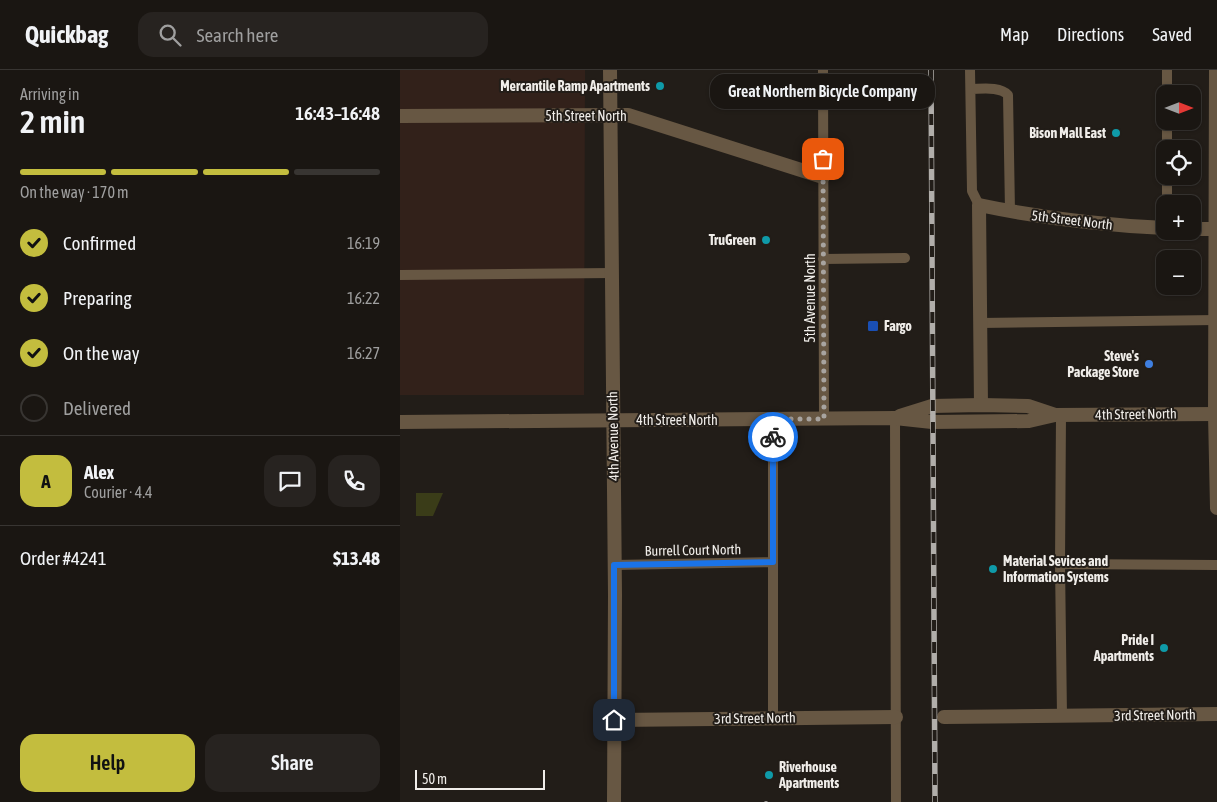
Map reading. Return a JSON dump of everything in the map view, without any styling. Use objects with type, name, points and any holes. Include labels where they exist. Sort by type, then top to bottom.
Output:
[{"type":"street","name":"4th Avenue North","points":[[610,70],[614,420],[614,802]]},
{"type":"street","points":[[1216,70],[1217,508]]},
{"type":"street","name":"5th Street North","points":[[400,116],[628,115],[823,177]]},
{"type":"street","name":"5th Street North","points":[[980,205],[1063,220],[1156,227]]},
{"type":"street","points":[[980,205],[981,406]]},
{"type":"street","points":[[1201,229],[1216,229]]},
{"type":"street","name":"4th Street North","points":[[895,418],[932,406],[1028,406],[1058,415]]},
{"type":"street","name":"4th Street North","points":[[400,422],[895,418],[932,422],[1029,421],[1058,415],[1216,414]]},
{"type":"street","name":"3rd Street North","points":[[944,717],[1217,714]]},
{"type":"street","name":"3rd Street North","points":[[614,720],[896,717]]},
{"type":"lane","name":"5th Avenue North","points":[[823,70],[824,419]]},
{"type":"lane","points":[[970,70],[972,191],[980,205]]},
{"type":"lane","points":[[1167,70],[1167,85]]},
{"type":"lane","points":[[971,89],[996,90],[1005,92],[1008,95],[1010,211]]},
{"type":"lane","points":[[823,259],[905,258]]},
{"type":"lane","points":[[400,276],[612,273]]},
{"type":"lane","points":[[980,323],[1216,320]]},
{"type":"lane","points":[[1058,415],[1062,716]]},
{"type":"lane","points":[[895,418],[896,802]]},
{"type":"lane","points":[[773,419],[773,718]]},
{"type":"lane","name":"Burrell Court North","points":[[614,565],[773,562]]},
{"type":"lane","points":[[1060,564],[1217,565]]},
{"type":"shaded area","points":[[400,70],[585,70],[584,395],[400,395]]},
{"type":"green space","points":[[416,493],[443,493],[433,516],[416,516]]},
{"type":"railway","points":[[931,70],[935,802]]},
{"type":"way so far","points":[[773,437],[773,419],[824,419],[823,159]]},
{"type":"place","name":"Mercantile Ramp Apartments","points":[[660,86]]},
{"type":"place","name":"Bison Mall East","points":[[1116,133]]},
{"type":"place","name":"Great Northern Bicycle Company","points":[[823,159]]},
{"type":"place","name":"TruGreen","points":[[766,240]]},
{"type":"place","name":"Fargo","points":[[873,326]]},
{"type":"place","name":"Steve's Package Store","points":[[1149,364]]},
{"type":"place","name":"Material Sevices and Information Systems","points":[[993,569]]},
{"type":"place","name":"Pride I Apartments","points":[[1164,648]]},
{"type":"place","name":"Riverhouse Apartments","points":[[769,775]]},
{"type":"route","points":[[614,720],[614,565],[773,562],[773,437]]}]
